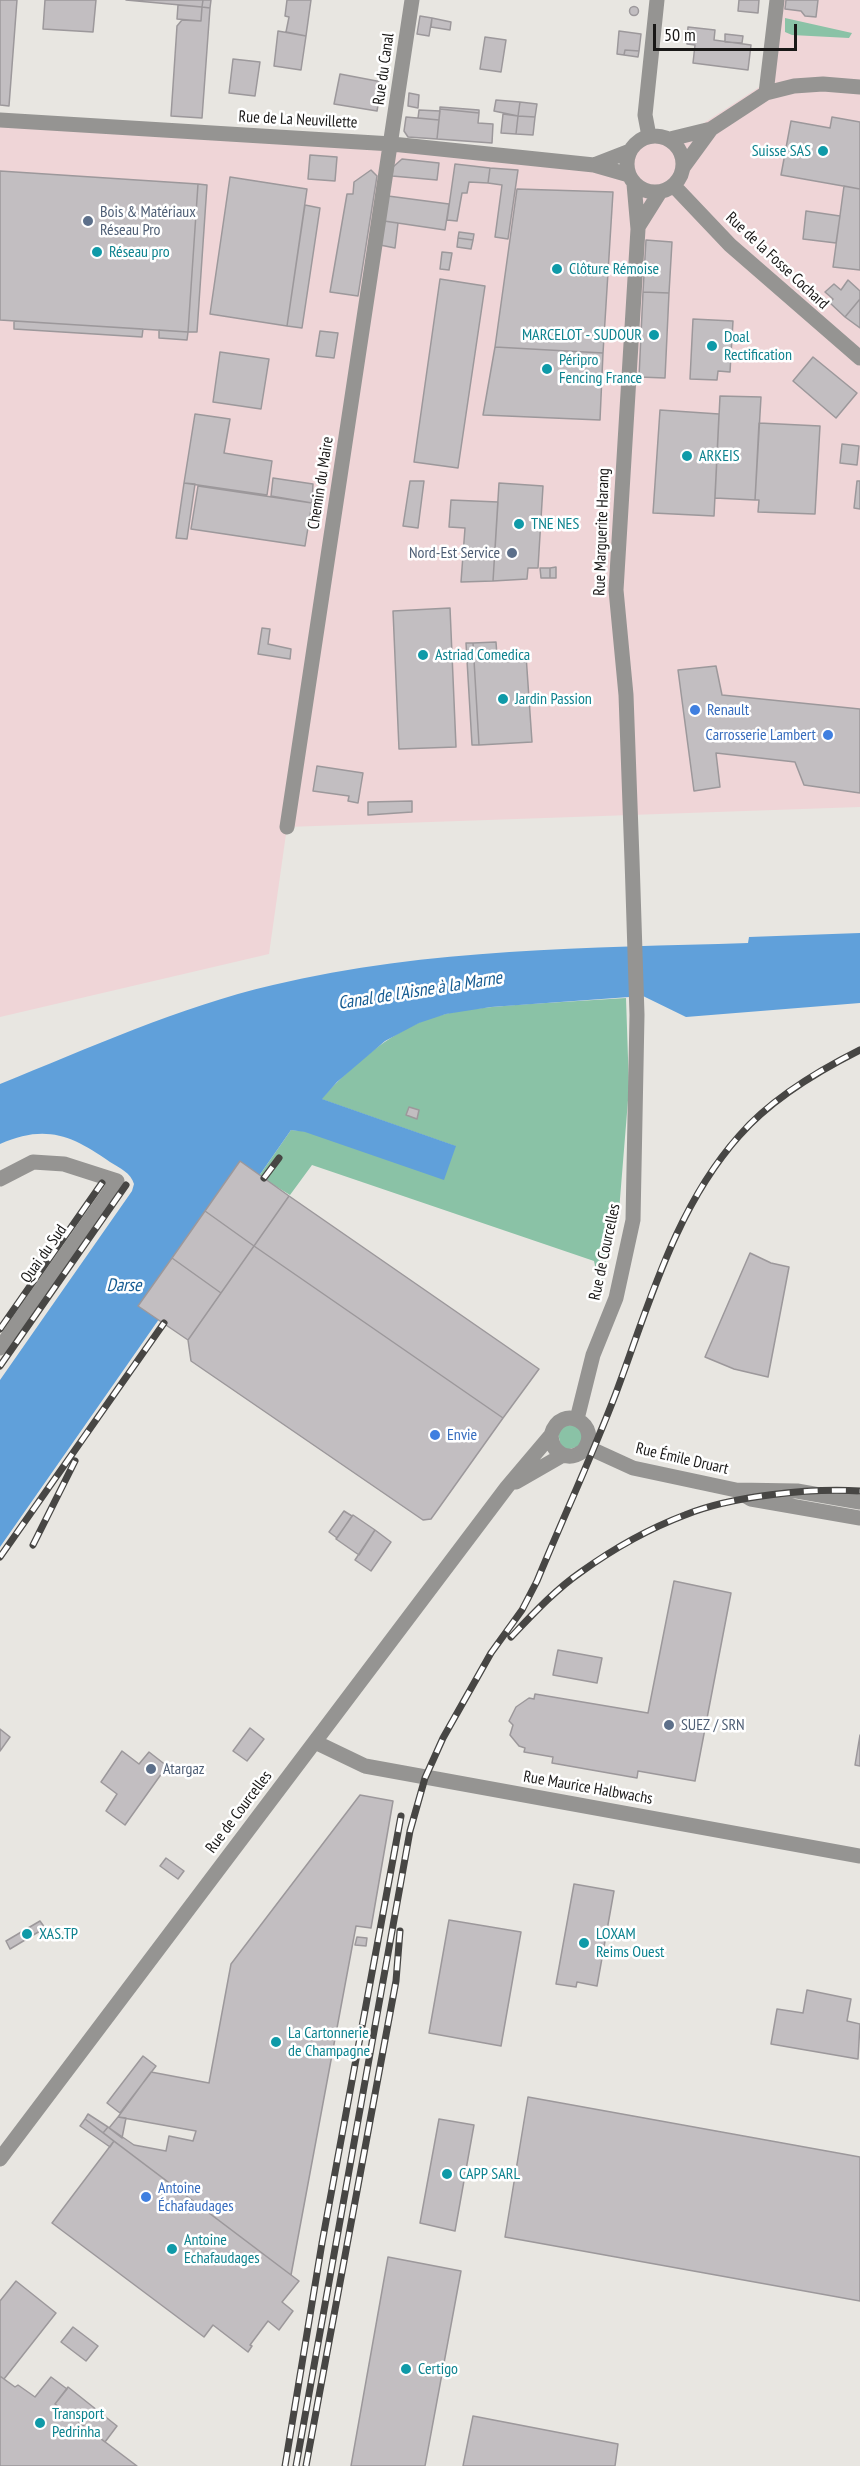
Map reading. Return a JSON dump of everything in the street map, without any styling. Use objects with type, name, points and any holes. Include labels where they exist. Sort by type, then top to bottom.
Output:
[{"type":"street","name":"Rue du Canal","points":[[392,144],[412,0]]},
{"type":"street","points":[[649,136],[645,115],[657,0]]},
{"type":"street","points":[[766,93],[777,0]]},
{"type":"street","points":[[670,139],[711,129],[766,93],[794,86],[823,84],[860,87]]},
{"type":"street","name":"Rue de La Neuvillette","points":[[0,120],[392,144],[594,165],[632,179]]},
{"type":"street","points":[[684,166],[711,129]]},
{"type":"street","points":[[649,136],[670,139],[683,155],[684,166],[681,177],[667,189],[638,227],[627,159],[635,144],[649,136]]},
{"type":"street","name":"Chemin du Maire","points":[[287,827],[392,144]]},
{"type":"street","name":"Rue de La Neuvillette","points":[[594,165],[630,151]]},
{"type":"street","points":[[632,179],[651,193],[667,189]]},
{"type":"street","name":"Rue de la Fosse Cochard","points":[[667,189],[860,358]]},
{"type":"street","name":"Rue Marguerite Harang","points":[[637,1015],[626,695],[616,590],[638,227]]},
{"type":"street","name":"Rue de Courcelles","points":[[0,2159],[507,1487],[558,1422],[567,1418],[577,1419],[594,1355],[616,1298],[633,1220],[637,1015]]},
{"type":"street","name":"Quai du Sud","points":[[0,1179],[33,1162],[64,1164],[117,1181],[0,1348]]},
{"type":"street","points":[[577,1419],[583,1423],[589,1434],[587,1447]]},
{"type":"street","points":[[550,1435],[553,1448],[563,1455]]},
{"type":"street","name":"Rue de Courcelles","points":[[507,1487],[563,1455],[574,1456],[587,1447]]},
{"type":"street","name":"Rue Émile Druart","points":[[587,1447],[633,1468],[736,1490],[797,1491],[860,1502]]},
{"type":"street","name":"Rue Émile Druart","points":[[736,1490],[751,1498],[860,1518]]},
{"type":"street","name":"Rue Maurice Halbwachs","points":[[315,1742],[365,1766],[860,1856]]},
{"type":"shaded area","points":[[777,0],[860,0],[860,807],[287,827],[269,954],[0,1017],[0,118],[392,144],[629,175],[641,139],[684,136],[767,82]]},
{"type":"green space","points":[[785,18],[852,33],[849,38],[792,35],[785,32]]},
{"type":"green space","points":[[626,998],[629,1088],[619,1211],[610,1236],[601,1294],[594,1261],[312,1165],[290,1195],[259,1176],[291,1130],[455,1146],[321,1099],[366,1056],[391,1038],[418,1023],[445,1014],[473,1009]]},
{"type":"green space","points":[[561,1425],[580,1426],[584,1445],[562,1451],[557,1429]]},
{"type":"water","points":[[860,933],[860,1003],[686,1017],[643,996],[491,1007],[446,1014],[419,1023],[385,1041],[337,1082],[322,1099],[456,1146],[444,1180],[305,1132],[291,1130],[0,1547],[0,1380],[132,1191],[134,1184],[128,1174],[121,1169],[83,1145],[58,1135],[31,1135],[0,1144],[0,1084],[169,1016],[238,994],[332,973],[450,957],[509,952],[748,943],[749,937]]},
{"type":"building","points":[[0,0],[17,0],[9,106],[0,105]]},
{"type":"building","points":[[45,0],[96,0],[93,32],[43,29]]},
{"type":"building","points":[[126,0],[203,0],[202,7]]},
{"type":"building","points":[[203,0],[211,0],[210,8],[202,7]]},
{"type":"building","points":[[287,0],[311,0],[306,36],[286,32],[289,17],[285,16]]},
{"type":"building","points":[[739,0],[759,0],[758,13],[738,11]]},
{"type":"building","points":[[786,0],[818,0],[816,17],[805,16],[801,11],[785,9]]},
{"type":"building","points":[[178,5],[202,7],[201,21],[177,19]]},
{"type":"building","points":[[202,7],[210,8],[202,118],[171,116],[177,26],[182,20],[201,21]]},
{"type":"building","points":[[634,7],[638,11],[634,15],[630,11]]},
{"type":"building","points":[[420,16],[432,18],[429,36],[417,34]]},
{"type":"building","points":[[432,18],[451,22],[450,30],[431,27]]},
{"type":"building","points":[[688,27],[715,30],[714,40],[751,45],[748,70],[693,63],[695,45],[687,44]]},
{"type":"building","points":[[278,31],[306,36],[301,70],[274,66]]},
{"type":"building","points":[[619,31],[641,34],[639,51],[625,50],[624,55],[617,54]]},
{"type":"building","points":[[725,34],[743,36],[742,43],[725,42]]},
{"type":"building","points":[[485,37],[506,40],[501,72],[480,69]]},
{"type":"building","points":[[625,50],[639,51],[638,57],[624,55]]},
{"type":"building","points":[[233,59],[260,62],[255,96],[229,93]]},
{"type":"building","points":[[340,74],[382,82],[377,111],[334,104]]},
{"type":"building","points":[[409,93],[419,95],[418,108],[408,106]]},
{"type":"building","points":[[496,100],[520,102],[518,116],[494,111]]},
{"type":"building","points":[[520,102],[537,104],[535,117],[518,116]]},
{"type":"building","points":[[440,107],[479,110],[479,113],[440,109]]},
{"type":"building","points":[[440,109],[479,113],[478,123],[493,124],[492,143],[437,139]]},
{"type":"building","points":[[419,110],[440,111],[439,120],[418,118]]},
{"type":"building","points":[[503,114],[518,116],[516,134],[501,133]]},
{"type":"building","points":[[518,116],[535,117],[533,135],[516,134]]},
{"type":"building","points":[[406,117],[439,120],[437,139],[408,137],[404,131]]},
{"type":"building","name":"Suisse SAS","points":[[832,117],[860,122],[860,189],[781,175],[791,121],[830,128]]},
{"type":"building","points":[[310,155],[337,157],[335,181],[308,179]]},
{"type":"building","points":[[402,159],[439,163],[437,180],[392,176],[393,167]]},
{"type":"building","points":[[455,164],[490,168],[488,183],[469,182],[467,193],[462,193],[457,221],[447,220]]},
{"type":"building","points":[[490,168],[518,170],[508,239],[495,237],[502,185],[488,183]]},
{"type":"building","points":[[371,170],[377,176],[358,296],[330,292],[347,194],[353,194],[354,182]]},
{"type":"building","name":"Réseau pro","points":[[0,171],[198,184],[188,332],[0,320]]},
{"type":"building","points":[[230,177],[307,189],[287,326],[210,314]]},
{"type":"building","points":[[198,184],[207,185],[197,332],[188,332]]},
{"type":"building","points":[[844,186],[860,189],[860,270],[833,267]]},
{"type":"building","name":"Clôture Rémoise","points":[[517,189],[613,192],[603,353],[495,347]]},
{"type":"building","points":[[388,196],[449,204],[445,230],[384,221]]},
{"type":"building","points":[[305,205],[320,208],[302,328],[287,326]]},
{"type":"building","points":[[806,211],[840,216],[836,243],[803,239]]},
{"type":"building","points":[[384,221],[398,223],[395,248],[380,245]]},
{"type":"building","points":[[459,232],[474,234],[473,240],[458,238]]},
{"type":"building","points":[[458,238],[473,240],[471,249],[457,247]]},
{"type":"building","points":[[646,240],[672,242],[669,293],[643,292]]},
{"type":"building","points":[[442,252],[452,253],[449,270],[440,269]]},
{"type":"building","points":[[440,279],[485,286],[458,468],[414,462]]},
{"type":"building","points":[[848,280],[860,291],[860,299],[845,317],[830,303],[833,299],[825,292],[834,284],[841,290]]},
{"type":"building","name":"MARCELOT - SUDOUR","points":[[643,292],[669,293],[665,378],[639,377]]},
{"type":"building","points":[[860,299],[860,328],[845,317]]},
{"type":"building","name":"Doal Rectification","points":[[693,319],[733,321],[730,372],[718,371],[717,380],[690,379]]},
{"type":"building","points":[[14,321],[143,329],[142,337],[14,329]]},
{"type":"building","points":[[159,330],[188,332],[187,340],[159,338]]},
{"type":"building","points":[[320,331],[338,333],[334,358],[316,356]]},
{"type":"building","name":"Péripro Fencing France","points":[[495,347],[603,353],[600,420],[483,415]]},
{"type":"building","points":[[220,352],[269,359],[261,409],[213,402]]},
{"type":"building","points":[[813,357],[857,393],[836,418],[793,381]]},
{"type":"building","name":"ARKEIS","points":[[720,396],[761,397],[755,500],[715,498]]},
{"type":"building","name":"ARKEIS","points":[[660,410],[719,414],[714,516],[653,513]]},
{"type":"building","points":[[195,414],[230,419],[224,453],[272,461],[267,495],[184,483]]},
{"type":"building","name":"ARKEIS","points":[[759,423],[820,426],[815,514],[758,512],[759,500],[755,500]]},
{"type":"building","points":[[842,444],[859,446],[857,465],[840,463]]},
{"type":"building","points":[[273,478],[313,484],[312,503],[271,496]]},
{"type":"building","points":[[410,481],[424,481],[418,528],[403,526]]},
{"type":"building","points":[[857,481],[860,481],[860,509],[854,508]]},
{"type":"building","points":[[184,483],[195,484],[187,539],[176,538]]},
{"type":"building","name":"TNE NES","points":[[499,483],[543,486],[538,568],[528,568],[527,579],[493,581]]},
{"type":"building","points":[[198,486],[312,503],[305,546],[191,529]]},
{"type":"building","points":[[451,500],[498,502],[493,581],[461,582],[465,528],[449,527]]},
{"type":"building","points":[[556,567],[556,578],[550,578],[550,568]]},
{"type":"building","points":[[540,568],[550,568],[550,578],[541,578]]},
{"type":"building","name":"Astriad Comedica","points":[[450,608],[456,747],[399,749],[393,611]]},
{"type":"building","points":[[262,628],[270,629],[268,644],[291,649],[290,659],[258,654]]},
{"type":"building","name":"Jardin Passion","points":[[496,642],[497,656],[526,655],[532,742],[479,745],[473,643]]},
{"type":"building","points":[[466,643],[473,643],[479,745],[472,745]]},
{"type":"building","points":[[716,666],[722,695],[860,709],[860,793],[804,785],[795,762],[716,753],[720,787],[694,791],[678,670]]},
{"type":"building","points":[[317,766],[363,773],[358,803],[348,801],[349,796],[313,791]]},
{"type":"building","points":[[412,801],[412,812],[368,815],[368,802]]},
{"type":"building","points":[[409,1107],[419,1110],[417,1119],[406,1115]]},
{"type":"building","points":[[240,1161],[289,1196],[254,1246],[205,1211]]},
{"type":"building","points":[[289,1196],[539,1369],[503,1418],[254,1246]]},
{"type":"building","points":[[205,1211],[254,1246],[221,1293],[172,1258]]},
{"type":"building","points":[[254,1246],[503,1418],[431,1519],[423,1520],[191,1361],[188,1340]]},
{"type":"building","points":[[750,1253],[771,1263],[789,1267],[768,1377],[734,1369],[705,1357]]},
{"type":"building","points":[[172,1258],[221,1293],[188,1340],[138,1306]]},
{"type":"building","points":[[344,1511],[352,1516],[337,1538],[329,1532]]},
{"type":"building","points":[[353,1515],[375,1530],[359,1555],[336,1539]]},
{"type":"building","points":[[375,1530],[391,1542],[371,1571],[355,1560]]},
{"type":"building","points":[[674,1581],[731,1593],[695,1781],[638,1771],[637,1778],[552,1763],[553,1757],[524,1752],[525,1748],[519,1746],[510,1735],[513,1725],[509,1721],[516,1707],[529,1698],[534,1699],[535,1694],[648,1713]]},
{"type":"building","points":[[558,1650],[602,1658],[597,1683],[553,1675]]},
{"type":"building","points":[[250,1728],[264,1739],[247,1761],[233,1751]]},
{"type":"building","points":[[0,1729],[10,1737],[0,1751]]},
{"type":"building","points":[[860,1735],[860,1766],[855,1765]]},
{"type":"building","points":[[122,1751],[139,1764],[149,1752],[167,1766],[125,1825],[106,1811],[117,1794],[101,1782]]},
{"type":"building","name":"La Cartonnerie de Champagne","points":[[360,1795],[393,1801],[371,1928],[356,1926],[291,2275],[103,2133],[108,2127],[134,2145],[166,2151],[169,2136],[193,2141],[196,2131],[118,2117],[151,2072],[209,2083],[231,1964]]},
{"type":"building","points":[[166,1858],[184,1871],[178,1879],[160,1866]]},
{"type":"building","name":"LOXAM Reims Ouest","points":[[574,1884],[614,1891],[597,1986],[577,1982],[576,1987],[556,1984]]},
{"type":"building","points":[[449,1920],[521,1932],[501,2046],[429,2033]]},
{"type":"building","name":"XAS.TP","points":[[40,1921],[45,1928],[10,1949],[6,1941]]},
{"type":"building","points":[[357,1937],[367,1938],[366,1946],[355,1945]]},
{"type":"building","points":[[807,1990],[851,1999],[847,2021],[860,2024],[858,2059],[771,2044],[777,2009],[803,2013]]},
{"type":"building","points":[[143,2056],[156,2066],[120,2113],[107,2103]]},
{"type":"building","points":[[528,2097],[860,2157],[860,2301],[505,2237]]},
{"type":"building","points":[[88,2114],[108,2127],[103,2133],[85,2119]]},
{"type":"building","points":[[118,2117],[126,2118],[122,2138],[109,2128]]},
{"type":"building","points":[[85,2119],[114,2141],[110,2147],[80,2126]]},
{"type":"building","name":"CAPP SARL","points":[[439,2119],[474,2125],[455,2231],[420,2223]]},
{"type":"building","name":"Antoine Echafaudages","points":[[114,2141],[299,2281],[282,2302],[293,2311],[279,2330],[268,2321],[250,2345],[252,2346],[248,2352],[213,2325],[204,2337],[52,2223]]},
{"type":"building","name":"Certigo","points":[[388,2257],[461,2271],[425,2466],[351,2466]]},
{"type":"building","points":[[16,2281],[56,2313],[4,2379],[0,2376],[0,2301]]},
{"type":"building","points":[[73,2327],[98,2346],[86,2361],[61,2342]]},
{"type":"building","name":"Transport Pedrinha","points":[[0,2376],[35,2397],[51,2377],[67,2389],[55,2404],[137,2466],[0,2466]]},
{"type":"building","points":[[68,2387],[117,2426],[105,2442],[55,2404]]},
{"type":"building","points":[[473,2416],[618,2444],[615,2466],[463,2466]]},
{"type":"railway","points":[[296,2466],[410,1831],[425,1778],[443,1738],[491,1653],[522,1610],[537,1581],[607,1417],[666,1258],[697,1194],[739,1136],[765,1110],[811,1077],[860,1050]]},
{"type":"railway","points":[[264,1178],[279,1158]]},
{"type":"railway","points":[[0,1329],[102,1183]]},
{"type":"railway","points":[[0,1366],[126,1185]]},
{"type":"railway","points":[[0,1557],[164,1323]]},
{"type":"railway","points":[[33,1545],[75,1461]]},
{"type":"railway","points":[[511,1637],[571,1579],[631,1540],[671,1521],[704,1508],[747,1498],[795,1492],[860,1491]]},
{"type":"railway","points":[[285,2466],[322,2243],[401,1816]]},
{"type":"railway","points":[[306,2466],[396,1981],[400,1931]]},
{"type":"place","name":"Suisse SAS","points":[[823,151]]},
{"type":"place","name":"Bois & Matériaux Réseau Pro","points":[[88,221]]},
{"type":"place","name":"Réseau pro","points":[[97,252]]},
{"type":"place","name":"Clôture Rémoise","points":[[557,269]]},
{"type":"place","name":"MARCELOT - SUDOUR","points":[[654,335]]},
{"type":"place","name":"Doal Rectification","points":[[712,346]]},
{"type":"place","name":"Péripro Fencing France","points":[[547,369]]},
{"type":"place","name":"ARKEIS","points":[[687,456]]},
{"type":"place","name":"TNE NES","points":[[519,524]]},
{"type":"place","name":"Nord-Est Service","points":[[512,553]]},
{"type":"place","name":"Astriad Comedica","points":[[423,655]]},
{"type":"place","name":"Jardin Passion","points":[[503,699]]},
{"type":"place","name":"Renault","points":[[695,710]]},
{"type":"place","name":"Carrosserie Lambert","points":[[828,735]]},
{"type":"place","name":"Envie","points":[[435,1435]]},
{"type":"place","name":"SUEZ / SRN","points":[[669,1725]]},
{"type":"place","name":"Atargaz","points":[[151,1769]]},
{"type":"place","name":"XAS.TP","points":[[27,1934]]},
{"type":"place","name":"LOXAM Reims Ouest","points":[[584,1943]]},
{"type":"place","name":"La Cartonnerie de Champagne","points":[[276,2042]]},
{"type":"place","name":"CAPP SARL","points":[[447,2174]]},
{"type":"place","name":"Antoine Échafaudages","points":[[146,2197]]},
{"type":"place","name":"Antoine Echafaudages","points":[[172,2249]]},
{"type":"place","name":"Certigo","points":[[406,2369]]},
{"type":"place","name":"Transport Pedrinha","points":[[40,2423]]},
{"type":"water label","name":"Canal de l'Aisne à la Marne","points":[[420,991]]},
{"type":"water label","name":"Darse","points":[[124,1286]]}]
